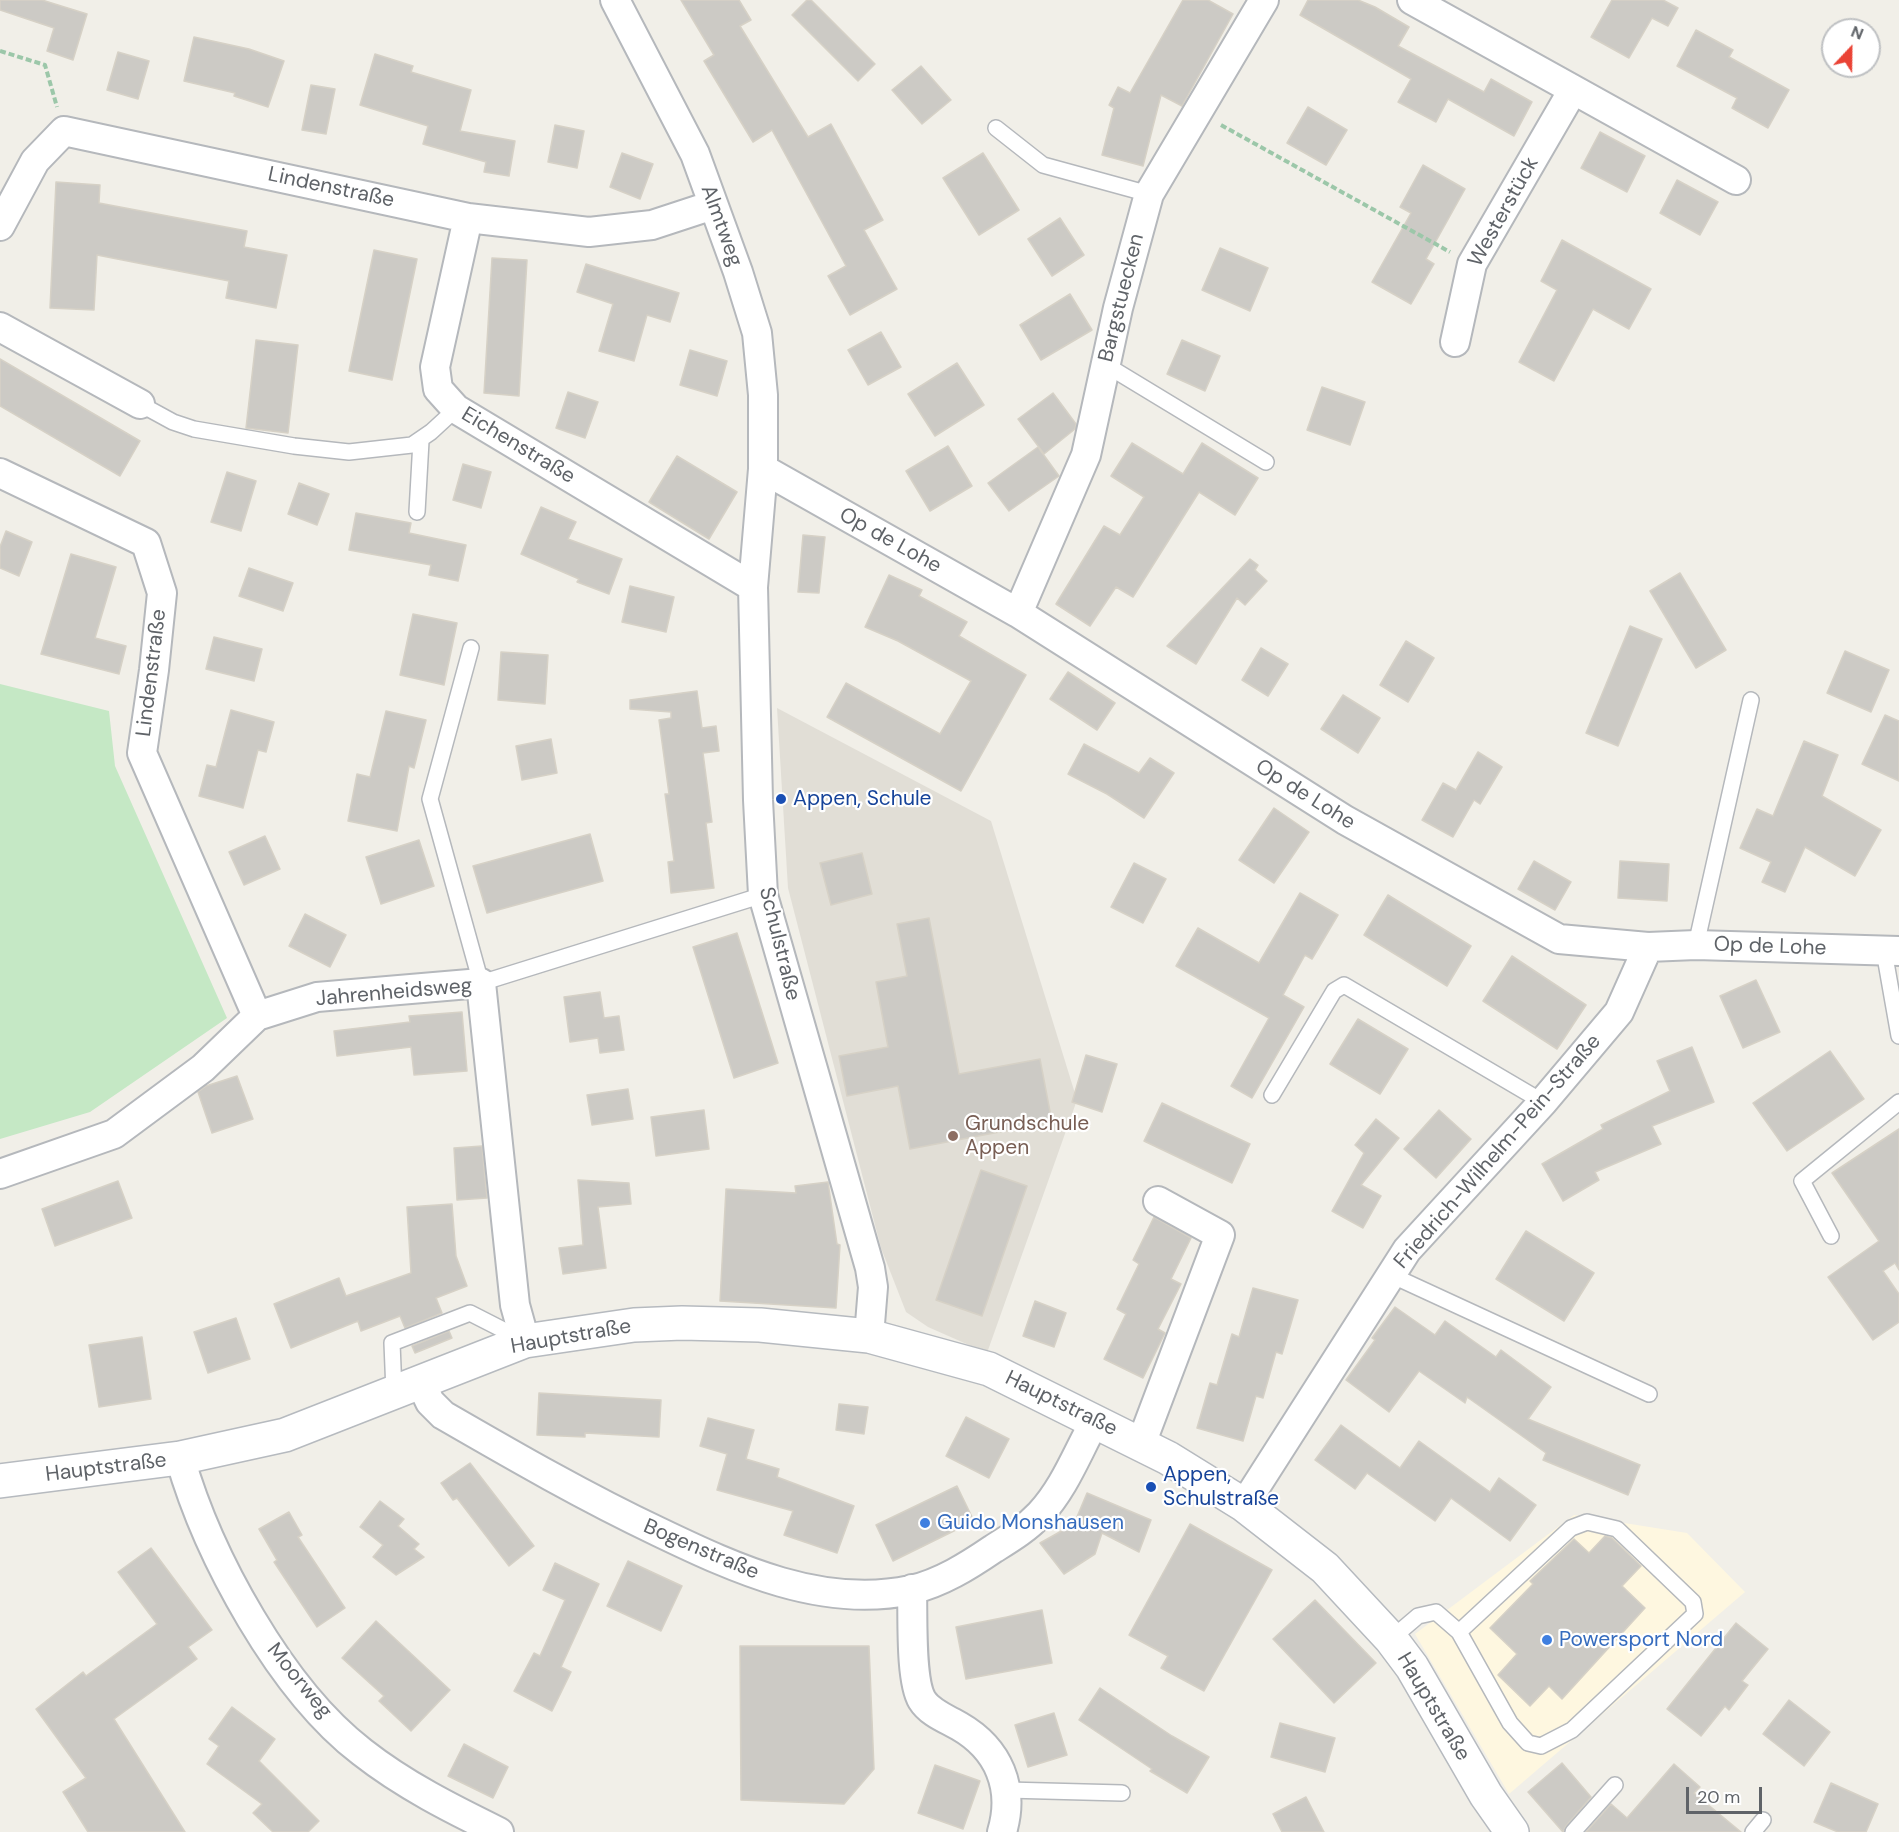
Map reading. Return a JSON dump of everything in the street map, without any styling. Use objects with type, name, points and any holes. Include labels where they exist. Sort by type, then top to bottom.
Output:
[{"type":"main road","name":"Hauptstraße","points":[[0,1481],[180,1458],[285,1435],[525,1341],[634,1325],[682,1323],[760,1325],[869,1336],[989,1370],[1140,1444],[1244,1505],[1325,1568],[1391,1639],[1412,1667],[1486,1795],[1512,1832]]},
{"type":"street","name":"Almtweg","points":[[615,0],[695,154],[738,272],[757,333],[763,395],[763,469]]},
{"type":"street","name":"Bargstuecken","points":[[1018,613],[1086,455],[1118,308],[1149,194],[1264,0]]},
{"type":"street","points":[[1412,0],[1736,180]]},
{"type":"street","name":"Westerstück","points":[[1455,342],[1472,264],[1573,90]]},
{"type":"street","name":"Lindenstraße","points":[[64,131],[468,218],[589,232],[652,225],[713,205]]},
{"type":"street","points":[[0,226],[35,161],[64,131]]},
{"type":"street","name":"Eichenstraße","points":[[468,218],[435,367],[438,389],[456,409],[753,587]]},
{"type":"street","points":[[0,327],[140,404]]},
{"type":"street","name":"Schulstraße","points":[[763,469],[753,587],[758,800],[763,895],[870,1268],[873,1287],[869,1336]]},
{"type":"street","name":"Op de Lohe","points":[[763,469],[1018,613],[1345,820],[1559,939],[1648,947],[1695,945],[1891,951]]},
{"type":"street","name":"Lindenstraße","points":[[0,473],[146,543],[162,593],[142,753],[257,1016]]},
{"type":"street","name":"Friedrich-Wilhelm-Pein-Straße","points":[[1244,1505],[1407,1250],[1544,1102],[1619,1012],[1648,947]]},
{"type":"street","name":"Jahrenheidsweg","points":[[0,1174],[114,1134],[203,1068],[257,1016],[317,997],[481,983],[515,1305],[525,1341]]},
{"type":"street","name":"Hauptstraße","points":[[1140,1444],[1220,1235],[1158,1201]]},
{"type":"street","name":"Bogenstraße","points":[[407,1386],[430,1402],[443,1415],[609,1508],[740,1570],[775,1581],[834,1592],[864,1593],[912,1589],[951,1575],[1022,1531],[1038,1516],[1069,1473],[1095,1421]]},
{"type":"street","name":"Moorweg","points":[[180,1458],[199,1515],[226,1574],[254,1623],[304,1693],[360,1751],[376,1763],[431,1797],[499,1832]]},
{"type":"street","points":[[912,1589],[918,1693],[928,1708],[962,1728],[992,1753],[1007,1790],[1006,1819],[1002,1832]]},
{"type":"lane","points":[[996,128],[1043,165],[1149,194]]},
{"type":"lane","points":[[1106,365],[1266,462]]},
{"type":"lane","points":[[140,404],[182,426],[294,446],[349,452],[395,448],[421,441],[456,409]]},
{"type":"lane","points":[[417,512],[421,441]]},
{"type":"lane","points":[[471,648],[430,800],[481,983],[763,895]]},
{"type":"lane","points":[[1695,945],[1751,700]]},
{"type":"lane","points":[[1891,951],[1899,1036]]},
{"type":"lane","points":[[1272,1095],[1334,991],[1344,985],[1544,1102]]},
{"type":"lane","points":[[1831,1236],[1802,1181],[1899,1102]]},
{"type":"lane","points":[[1390,1275],[1649,1395]]},
{"type":"lane","points":[[407,1386],[392,1343],[470,1313],[525,1341]]},
{"type":"lane","points":[[1391,1639],[1418,1616],[1436,1612],[1459,1632],[1510,1723],[1528,1743],[1540,1746],[1572,1730],[1695,1614],[1693,1602],[1617,1529],[1587,1522],[1571,1528],[1459,1632]]},
{"type":"lane","points":[[1573,1832],[1615,1785]]},
{"type":"lane","points":[[1007,1790],[1122,1792]]},
{"type":"lane","points":[[1753,1832],[1763,1820]]},
{"type":"path","points":[[0,51],[45,64],[64,131]]},
{"type":"path","points":[[1197,112],[1472,264]]},
{"type":"shaded area","points":[[777,708],[991,821],[1077,1100],[987,1353],[928,1327],[906,1312],[881,1248],[788,888]]},
{"type":"shaded area","points":[[1574,1515],[1687,1533],[1745,1592],[1509,1794],[1415,1634]]},
{"type":"green space","points":[[0,684],[109,711],[115,766],[227,1018],[90,1112],[0,1139]]},
{"type":"building","points":[[0,0],[42,0],[87,14],[73,60],[47,51],[54,28],[0,10]]},
{"type":"building","points":[[681,0],[739,0],[751,20],[740,26],[808,137],[831,124],[883,220],[864,230],[897,289],[850,315],[828,276],[846,266],[772,130],[753,142],[704,61],[714,55]]},
{"type":"building","points":[[807,0],[811,0],[875,64],[858,81],[792,15]]},
{"type":"building","points":[[1183,0],[1208,0],[1233,14],[1182,106],[1161,95],[1143,166],[1102,155],[1114,108],[1109,105],[1118,87],[1130,93]]},
{"type":"building","points":[[1308,0],[1358,0],[1375,7],[1409,27],[1398,46],[1484,92],[1491,79],[1532,102],[1514,136],[1448,99],[1436,122],[1398,102],[1411,79],[1300,15]]},
{"type":"building","points":[[1612,0],[1663,0],[1678,8],[1668,26],[1652,18],[1629,58],[1591,37]]},
{"type":"building","points":[[1696,30],[1733,50],[1729,57],[1789,90],[1768,128],[1732,108],[1737,98],[1677,66]]},
{"type":"building","points":[[194,37],[249,49],[284,61],[268,107],[234,96],[235,93],[184,81]]},
{"type":"building","points":[[118,52],[149,61],[138,99],[107,90]]},
{"type":"building","points":[[375,54],[413,66],[411,72],[471,90],[460,131],[515,141],[509,176],[484,172],[486,162],[423,144],[428,126],[360,105]]},
{"type":"building","points":[[921,66],[951,100],[922,124],[892,90]]},
{"type":"building","points":[[311,85],[335,89],[326,134],[302,130]]},
{"type":"building","points":[[1308,107],[1347,130],[1326,165],[1287,143]]},
{"type":"building","points":[[555,125],[584,131],[577,168],[548,162]]},
{"type":"building","points":[[1600,132],[1645,156],[1627,192],[1581,168]]},
{"type":"building","points":[[622,153],[653,164],[640,199],[610,187]]},
{"type":"building","points":[[983,153],[1019,210],[979,235],[943,178]]},
{"type":"building","points":[[1423,165],[1465,189],[1426,259],[1434,264],[1411,304],[1372,282],[1411,213],[1400,207]]},
{"type":"building","points":[[1677,180],[1718,202],[1700,235],[1660,213]]},
{"type":"building","points":[[56,182],[100,185],[99,203],[247,231],[244,247],[287,255],[276,308],[226,298],[229,281],[97,255],[94,310],[50,308]]},
{"type":"building","points":[[1060,218],[1084,255],[1052,276],[1028,239]]},
{"type":"building","points":[[1562,240],[1651,289],[1629,329],[1593,309],[1554,381],[1519,362],[1557,290],[1541,281]]},
{"type":"building","points":[[1220,248],[1268,268],[1250,311],[1202,290]]},
{"type":"building","points":[[374,250],[417,259],[392,380],[349,371]]},
{"type":"building","points":[[492,258],[527,260],[519,396],[484,393]]},
{"type":"building","points":[[586,264],[679,293],[670,322],[647,315],[634,361],[599,351],[613,304],[577,292]]},
{"type":"building","points":[[1070,294],[1092,330],[1041,360],[1020,325]]},
{"type":"building","points":[[881,332],[901,367],[868,385],[848,350]]},
{"type":"building","points":[[256,340],[298,345],[288,433],[246,428]]},
{"type":"building","points":[[1182,340],[1220,356],[1205,391],[1167,374]]},
{"type":"building","points":[[690,350],[727,361],[717,396],[680,385]]},
{"type":"building","points":[[0,359],[140,441],[120,476],[0,406]]},
{"type":"building","points":[[957,363],[984,405],[935,436],[908,394]]},
{"type":"building","points":[[1322,387],[1365,402],[1350,445],[1307,430]]},
{"type":"building","points":[[568,392],[598,402],[585,438],[556,428]]},
{"type":"building","points":[[1053,393],[1076,424],[1075,429],[1044,454],[1018,419]]},
{"type":"building","points":[[1132,443],[1183,474],[1202,443],[1258,478],[1235,515],[1199,492],[1133,597],[1116,587],[1090,626],[1056,604],[1104,526],[1120,535],[1144,497],[1111,476]]},
{"type":"building","points":[[948,446],[972,486],[930,511],[906,471]]},
{"type":"building","points":[[1038,447],[1059,476],[1009,511],[988,483]]},
{"type":"building","points":[[677,456],[737,492],[709,539],[649,502]]},
{"type":"building","points":[[463,464],[491,472],[481,508],[453,500]]},
{"type":"building","points":[[227,472],[256,481],[241,531],[211,522]]},
{"type":"building","points":[[299,483],[329,494],[317,525],[288,514]]},
{"type":"building","points":[[541,507],[576,522],[568,539],[622,559],[609,594],[577,582],[579,579],[521,554]]},
{"type":"building","points":[[356,513],[411,523],[409,533],[466,545],[458,581],[429,575],[431,565],[349,550]]},
{"type":"building","points":[[6,531],[32,542],[19,576],[0,568],[0,547]]},
{"type":"building","points":[[803,535],[825,537],[819,593],[798,592]]},
{"type":"building","points":[[71,554],[116,567],[95,638],[126,646],[119,674],[41,654]]},
{"type":"building","points":[[1250,559],[1258,565],[1255,570],[1267,581],[1245,605],[1237,598],[1196,664],[1167,646]]},
{"type":"building","points":[[249,568],[293,583],[283,611],[239,596]]},
{"type":"building","points":[[1680,573],[1726,650],[1696,668],[1650,591]]},
{"type":"building","points":[[889,575],[922,590],[919,596],[967,622],[959,636],[1026,675],[961,791],[827,717],[846,683],[940,734],[971,681],[898,641],[865,627]]},
{"type":"building","points":[[630,586],[674,597],[666,632],[622,622]]},
{"type":"building","points":[[413,614],[457,623],[444,685],[400,675]]},
{"type":"building","points":[[1630,626],[1662,639],[1618,746],[1586,733]]},
{"type":"building","points":[[214,637],[262,649],[254,681],[206,669]]},
{"type":"building","points":[[1406,641],[1434,658],[1408,702],[1380,685]]},
{"type":"building","points":[[1261,648],[1288,664],[1268,696],[1242,680]]},
{"type":"building","points":[[1845,651],[1889,670],[1871,712],[1827,693]]},
{"type":"building","points":[[501,652],[548,655],[545,704],[498,700]]},
{"type":"building","points":[[1068,672],[1115,703],[1097,730],[1050,699]]},
{"type":"building","points":[[697,691],[702,728],[716,726],[719,751],[703,753],[712,822],[706,823],[714,888],[671,893],[668,862],[674,861],[665,794],[669,794],[659,720],[671,718],[671,712],[630,709],[630,700]]},
{"type":"building","points":[[1343,695],[1380,718],[1358,753],[1321,729]]},
{"type":"building","points":[[231,710],[274,722],[266,752],[258,750],[243,808],[199,796],[207,765],[216,767]]},
{"type":"building","points":[[386,711],[426,720],[414,768],[409,766],[397,831],[348,821],[357,774],[370,777]]},
{"type":"building","points":[[1885,715],[1899,721],[1899,781],[1862,764]]},
{"type":"building","points":[[551,739],[557,773],[522,780],[516,746]]},
{"type":"building","points":[[1804,741],[1838,755],[1822,796],[1881,830],[1855,876],[1805,847],[1785,892],[1762,882],[1771,862],[1740,848],[1757,809],[1773,816]]},
{"type":"building","points":[[1084,744],[1139,773],[1150,758],[1174,773],[1144,818],[1107,794],[1068,774]]},
{"type":"building","points":[[1478,752],[1502,767],[1480,804],[1474,800],[1453,837],[1422,820],[1443,783],[1456,790]]},
{"type":"building","points":[[1274,808],[1309,832],[1274,883],[1239,860]]},
{"type":"building","points":[[590,834],[603,881],[487,913],[473,866]]},
{"type":"building","points":[[265,836],[280,869],[244,885],[229,852]]},
{"type":"building","points":[[419,840],[434,886],[381,904],[366,857]]},
{"type":"building","points":[[862,853],[872,894],[831,905],[820,863]]},
{"type":"building","points":[[1534,861],[1571,882],[1555,910],[1518,889]]},
{"type":"building","points":[[1620,861],[1669,864],[1667,901],[1618,898]]},
{"type":"building","points":[[1134,863],[1166,879],[1143,923],[1111,907]]},
{"type":"building","points":[[1300,893],[1338,915],[1312,959],[1305,955],[1283,995],[1304,1007],[1252,1098],[1231,1086],[1269,1018],[1176,966],[1198,928],[1259,963]]},
{"type":"building","points":[[1388,895],[1471,946],[1447,986],[1364,935]]},
{"type":"building","points":[[305,914],[346,935],[330,967],[289,946]]},
{"type":"building","points":[[929,918],[959,1074],[1040,1059],[1052,1122],[910,1149],[898,1086],[847,1096],[839,1056],[888,1047],[876,982],[907,976],[897,924]]},
{"type":"building","points":[[737,933],[778,1063],[734,1078],[693,947]]},
{"type":"building","points":[[1512,956],[1586,1005],[1557,1049],[1483,1001]]},
{"type":"building","points":[[1756,980],[1780,1032],[1743,1048],[1720,996]]},
{"type":"building","points":[[600,992],[604,1018],[619,1016],[624,1050],[600,1053],[598,1038],[570,1042],[564,997]]},
{"type":"building","points":[[462,1012],[467,1071],[414,1075],[411,1047],[337,1056],[334,1031],[410,1022],[409,1016]]},
{"type":"building","points":[[1358,1019],[1408,1049],[1380,1094],[1330,1064]]},
{"type":"building","points":[[1692,1047],[1714,1102],[1652,1126],[1661,1144],[1595,1172],[1599,1180],[1563,1201],[1542,1164],[1603,1129],[1601,1125],[1670,1091],[1657,1061]]},
{"type":"building","points":[[1830,1051],[1864,1099],[1787,1151],[1753,1103]]},
{"type":"building","points":[[1086,1055],[1117,1064],[1102,1112],[1072,1102]]},
{"type":"building","points":[[237,1076],[253,1119],[212,1133],[198,1092],[206,1086]]},
{"type":"building","points":[[628,1089],[633,1119],[592,1125],[587,1095]]},
{"type":"building","points":[[1162,1103],[1250,1144],[1232,1183],[1144,1141]]},
{"type":"building","points":[[704,1110],[709,1149],[656,1156],[651,1117]]},
{"type":"building","points":[[1439,1110],[1471,1139],[1436,1178],[1404,1149]]},
{"type":"building","points":[[1376,1119],[1399,1138],[1361,1185],[1381,1196],[1363,1228],[1332,1211],[1364,1153],[1355,1145]]},
{"type":"building","points":[[1899,1129],[1899,1270],[1895,1263],[1883,1271],[1899,1294],[1899,1322],[1873,1340],[1828,1277],[1879,1241],[1832,1173]]},
{"type":"building","points":[[482,1146],[487,1198],[457,1200],[454,1148]]},
{"type":"building","points":[[981,1170],[1027,1186],[982,1316],[936,1300]]},
{"type":"building","points":[[578,1180],[629,1183],[631,1204],[598,1207],[606,1268],[563,1274],[559,1248],[583,1245]]},
{"type":"building","points":[[118,1181],[132,1218],[55,1246],[42,1209]]},
{"type":"building","points":[[828,1182],[837,1244],[840,1245],[836,1308],[720,1301],[726,1189],[796,1193],[795,1186]]},
{"type":"building","points":[[452,1204],[456,1256],[467,1286],[436,1298],[442,1313],[405,1328],[400,1316],[361,1331],[358,1321],[291,1348],[274,1304],[339,1278],[346,1296],[411,1273],[407,1207]]},
{"type":"building","points":[[1154,1217],[1191,1238],[1171,1279],[1181,1284],[1158,1329],[1165,1333],[1143,1378],[1104,1359],[1126,1314],[1117,1309],[1139,1264],[1133,1260]]},
{"type":"building","points":[[1526,1231],[1594,1273],[1564,1321],[1496,1279]]},
{"type":"building","points":[[1253,1288],[1298,1300],[1282,1354],[1276,1352],[1263,1398],[1256,1396],[1243,1441],[1197,1428],[1210,1383],[1217,1385],[1232,1334],[1239,1337]]},
{"type":"building","points":[[1035,1301],[1066,1313],[1054,1347],[1023,1336]]},
{"type":"building","points":[[1395,1307],[1435,1335],[1445,1321],[1496,1357],[1501,1350],[1551,1387],[1528,1419],[1640,1465],[1628,1495],[1543,1460],[1546,1453],[1467,1397],[1465,1403],[1419,1371],[1389,1412],[1346,1380],[1375,1340],[1372,1338]]},
{"type":"building","points":[[236,1318],[250,1359],[208,1373],[194,1332]]},
{"type":"building","points":[[449,1331],[452,1338],[415,1353],[412,1346]]},
{"type":"building","points":[[142,1337],[151,1399],[99,1407],[89,1345]]},
{"type":"building","points":[[539,1393],[661,1400],[659,1437],[585,1433],[585,1437],[537,1435]]},
{"type":"building","points":[[839,1404],[868,1407],[864,1434],[836,1430]]},
{"type":"building","points":[[966,1417],[1009,1439],[989,1478],[946,1456]]},
{"type":"building","points":[[708,1418],[754,1430],[746,1459],[779,1469],[777,1477],[854,1506],[837,1553],[784,1535],[793,1511],[717,1490],[727,1454],[700,1446]]},
{"type":"building","points":[[1341,1425],[1400,1468],[1419,1441],[1490,1492],[1499,1478],[1536,1505],[1510,1541],[1451,1498],[1435,1521],[1367,1473],[1355,1489],[1315,1460]]},
{"type":"building","points":[[470,1463],[534,1546],[509,1566],[457,1498],[453,1500],[441,1483]]},
{"type":"building","name":"Guido Monshausen","points":[[957,1486],[974,1521],[893,1561],[876,1525]]},
{"type":"building","points":[[1087,1493],[1151,1520],[1139,1552],[1102,1533],[1095,1554],[1064,1574],[1040,1543],[1074,1524]]},
{"type":"building","points":[[380,1501],[404,1519],[398,1526],[419,1544],[414,1549],[424,1557],[396,1575],[373,1557],[383,1545],[360,1527]]},
{"type":"building","points":[[289,1512],[302,1535],[298,1537],[345,1608],[317,1627],[274,1562],[277,1560],[259,1529]]},
{"type":"building","points":[[1190,1524],[1272,1570],[1204,1691],[1161,1668],[1168,1656],[1129,1635]]},
{"type":"building","points":[[1605,1536],[1612,1538],[1641,1566],[1622,1586],[1645,1608],[1562,1699],[1549,1686],[1530,1706],[1498,1675],[1517,1654],[1490,1628],[1533,1584],[1530,1581],[1574,1539],[1589,1553]]},
{"type":"building","points":[[151,1548],[212,1630],[188,1647],[197,1659],[114,1719],[185,1832],[88,1832],[63,1792],[86,1778],[36,1709],[83,1672],[86,1676],[157,1624],[118,1572]]},
{"type":"building","points":[[628,1561],[682,1586],[661,1631],[607,1606]]},
{"type":"building","points":[[555,1563],[599,1584],[561,1667],[571,1672],[552,1711],[514,1691],[534,1653],[540,1656],[565,1600],[543,1590]]},
{"type":"building","points":[[1315,1600],[1376,1663],[1334,1703],[1273,1639]]},
{"type":"building","points":[[1042,1610],[1052,1663],[966,1679],[956,1627]]},
{"type":"building","points":[[376,1621],[450,1690],[411,1731],[379,1701],[384,1696],[342,1658]]},
{"type":"building","points":[[1736,1623],[1768,1649],[1742,1681],[1748,1685],[1729,1710],[1725,1706],[1701,1736],[1667,1709]]},
{"type":"building","points":[[740,1646],[869,1646],[874,1769],[844,1804],[741,1800]]},
{"type":"building","points":[[1100,1688],[1172,1736],[1209,1757],[1187,1793],[1150,1771],[1152,1769],[1079,1720]]},
{"type":"building","points":[[1789,1700],[1830,1732],[1804,1766],[1763,1734]]},
{"type":"building","points":[[232,1707],[275,1739],[259,1761],[319,1821],[308,1832],[273,1832],[253,1813],[262,1804],[207,1764],[219,1746],[209,1739]]},
{"type":"building","points":[[1054,1713],[1067,1755],[1028,1767],[1015,1725]]},
{"type":"building","points":[[1280,1723],[1335,1738],[1325,1772],[1271,1757]]},
{"type":"building","points":[[464,1744],[508,1767],[493,1798],[448,1776]]},
{"type":"building","points":[[1562,1763],[1591,1797],[1563,1832],[1528,1792]]},
{"type":"building","points":[[1674,1764],[1700,1787],[1694,1793],[1741,1832],[1586,1832],[1611,1804],[1627,1818]]},
{"type":"building","points":[[935,1765],[980,1781],[963,1829],[918,1813]]},
{"type":"building","points":[[1831,1783],[1878,1804],[1866,1832],[1838,1832],[1814,1822]]},
{"type":"building","points":[[1306,1797],[1324,1832],[1282,1832],[1273,1814]]},
{"type":"place","name":"Appen, Schule","points":[[781,799]]},
{"type":"place","name":"Grundschule Appen","points":[[953,1136]]},
{"type":"place","name":"Appen, Schulstraße","points":[[1151,1487]]},
{"type":"place","name":"Guido Monshausen","points":[[925,1523]]},
{"type":"place","name":"Powersport Nord","points":[[1547,1640]]}]
